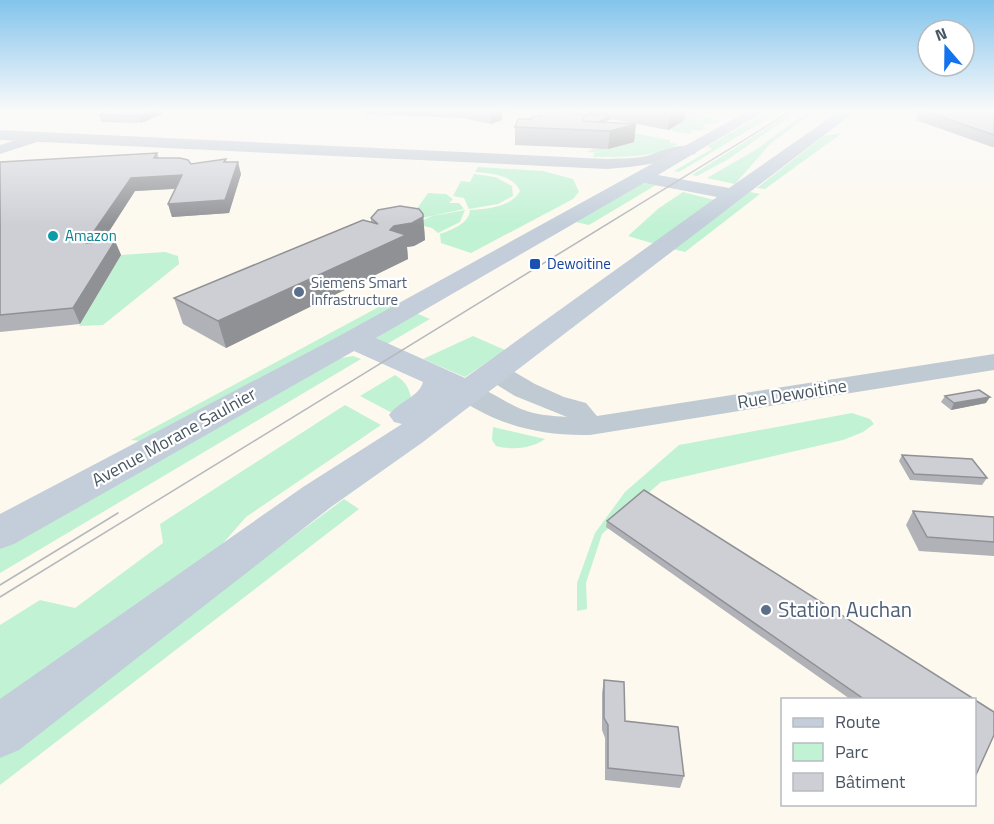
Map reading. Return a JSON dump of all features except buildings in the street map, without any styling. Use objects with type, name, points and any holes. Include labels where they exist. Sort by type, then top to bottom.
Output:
[{"type":"main road","points":[[771,166],[777,148]]},
{"type":"main road","points":[[0,731],[317,497],[467,381],[734,195],[796,148]]},
{"type":"main road","name":"Avenue Morane Saulnier","points":[[9,522],[349,342],[641,182],[693,149]]},
{"type":"main road","points":[[641,182],[734,195]]},
{"type":"main road","points":[[349,342],[363,343],[467,381]]},
{"type":"street","points":[[283,148],[621,164],[643,162],[693,149]]},
{"type":"street","points":[[509,159],[641,182]]},
{"type":"street","name":"Rue Dewoitine","points":[[467,381],[498,412],[531,423],[590,426],[994,362]]},
{"type":"shaded area","points":[[0,148],[994,148],[994,824],[0,824]]},
{"type":"green space","points":[[594,148],[669,148],[636,156],[614,157],[593,157],[594,153],[602,153],[587,152]]},
{"type":"green space","points":[[718,148],[679,172],[674,171],[712,149]]},
{"type":"green space","points":[[734,148],[744,148],[697,176],[692,175]]},
{"type":"green space","points":[[766,148],[735,184],[707,178],[757,149]]},
{"type":"green space","points":[[808,148],[821,148],[765,189],[757,188]]},
{"type":"green space","points":[[478,167],[543,171],[573,179],[579,192],[573,199],[471,253],[441,243],[440,234],[463,223],[470,210],[505,204],[520,191],[507,178],[475,172]]},
{"type":"green space","points":[[474,174],[495,177],[512,186],[513,196],[498,204],[469,209],[464,198],[453,196],[461,181],[470,182]]},
{"type":"green space","points":[[643,183],[656,185],[589,225],[576,222]]},
{"type":"green space","points":[[683,192],[714,200],[655,244],[628,236],[659,208]]},
{"type":"green space","points":[[750,192],[760,194],[685,252],[673,249]]},
{"type":"green space","points":[[428,193],[446,194],[453,199],[449,203],[459,203],[464,209],[422,218],[414,213]]},
{"type":"green space","points":[[465,210],[460,222],[438,233],[432,228],[415,224],[432,216]]},
{"type":"green space","points":[[165,252],[178,256],[179,264],[103,325],[79,326],[121,255]]},
{"type":"green space","points":[[388,302],[398,306],[140,441],[131,440]]},
{"type":"green space","points":[[416,313],[430,319],[387,344],[376,338]]},
{"type":"green space","points":[[473,336],[505,350],[465,377],[423,359]]},
{"type":"green space","points":[[353,356],[361,359],[0,573],[0,548],[336,359]]},
{"type":"green space","points":[[395,375],[406,384],[411,397],[396,415],[360,396]]},
{"type":"green space","points":[[345,405],[381,425],[246,517],[210,558],[0,709],[0,625],[40,600],[75,608],[163,543],[160,524]]},
{"type":"green space","points":[[852,413],[870,419],[874,424],[863,432],[843,440],[661,482],[602,534],[586,583],[587,609],[577,611],[577,583],[595,533],[625,492],[679,445]]},
{"type":"green space","points":[[493,427],[545,439],[521,448],[496,446],[492,440]]},
{"type":"green space","points":[[344,499],[359,509],[0,785],[0,754]]},
{"type":"tram line","points":[[0,597],[730,148]]},
{"type":"tram line","points":[[0,585],[118,513]]},
{"type":"place","name":"Amazon","points":[[53,236]]},
{"type":"place","name":"Dewoitine","points":[[535,264]]},
{"type":"place","name":"Siemens Smart Infrastructure","points":[[299,292]]},
{"type":"place","name":"Station Auchan","points":[[766,610]]}]
